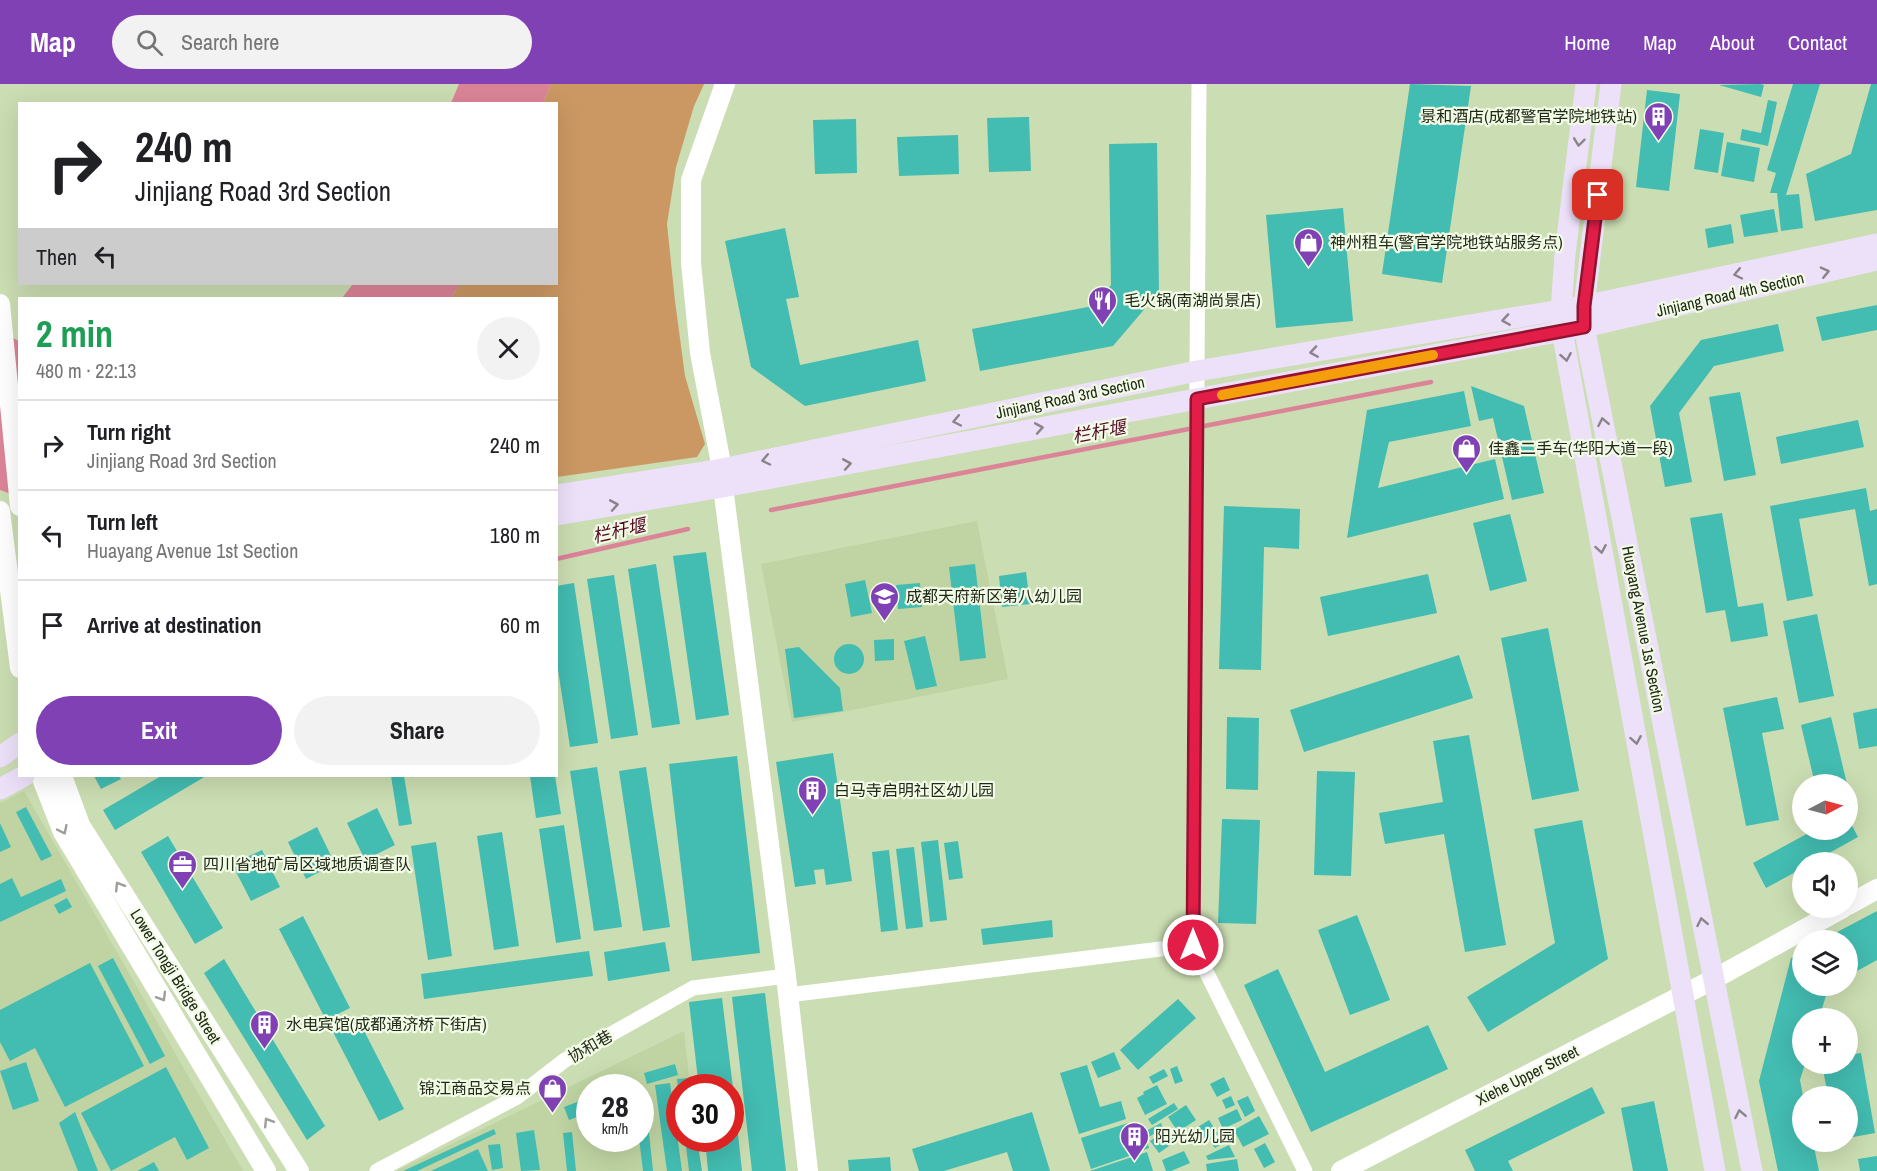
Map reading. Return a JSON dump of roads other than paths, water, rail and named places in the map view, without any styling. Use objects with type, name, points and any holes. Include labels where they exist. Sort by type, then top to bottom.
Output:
[{"type":"main road","name":"Huayang Avenue 1st Section","points":[[1586,84],[1565,254],[1561,321],[1715,1171]]},
{"type":"main road","name":"Huayang Avenue 1st Section","points":[[1611,84],[1584,317],[1752,1171]]},
{"type":"main road","name":"Jinjiang Road 4th Section","points":[[1584,317],[1877,244]]},
{"type":"main road","name":"Jinjiang Road 4th Section","points":[[1584,317],[1877,260]]},
{"type":"main road","name":"Jinjiang Road 3rd Section","points":[[558,515],[1197,371],[1584,317]]},
{"type":"main road","name":"Jinjiang Road 3rd Section","points":[[558,495],[722,478],[1197,418],[1561,321]]},
{"type":"main road","points":[[0,757],[18,744]]},
{"type":"main road","points":[[0,789],[22,777]]},
{"type":"street","points":[[725,84],[691,180],[691,263],[700,353],[722,478],[787,985],[808,1171]]},
{"type":"street","points":[[1199,84],[1193,945],[1305,1171]]},
{"type":"street","points":[[0,304],[18,486]]},
{"type":"street","points":[[0,511],[3,562],[18,656]]},
{"type":"street","name":"Lower Tongji Bridge Street","points":[[41,777],[63,832],[266,1171]]},
{"type":"street","name":"Lower Tongji Bridge Street","points":[[63,777],[80,825],[299,1171]]},
{"type":"street","points":[[1858,899],[1877,889]]},
{"type":"street","name":"Xiehe Upper Street","points":[[1341,1171],[1682,996],[1825,918]]},
{"type":"street","name":"协和巷","points":[[376,1171],[517,1097],[565,1060],[693,988],[787,985],[1193,945]]},
{"type":"waterway","name":"栏杆堰","points":[[771,510],[1431,382]]},
{"type":"waterway","name":"栏杆堰","points":[[558,559],[688,529]]},
{"type":"place","name":"景和酒店(成都警官学院地铁站)","points":[[1658,142]]},
{"type":"place","name":"神州租车(警官学院地铁站服务点)","points":[[1309,268]]},
{"type":"place","name":"毛火锅(南湖尚景店)","points":[[1103,326]]},
{"type":"place","name":"佳鑫二手车(华阳大道一段)","points":[[1467,474]]},
{"type":"place","name":"成都天府新区第八幼儿园","points":[[885,622]]},
{"type":"place","name":"白马寺启明社区幼儿园","points":[[813,816]]},
{"type":"place","name":"四川省地矿局区域地质调查队","points":[[182,890]]},
{"type":"place","name":"水电宾馆(成都通济桥下街店)","points":[[265,1050]]},
{"type":"place","name":"锦江商品交易点","points":[[552,1114]]},
{"type":"place","name":"阳光幼儿园","points":[[1134,1162]]}]
